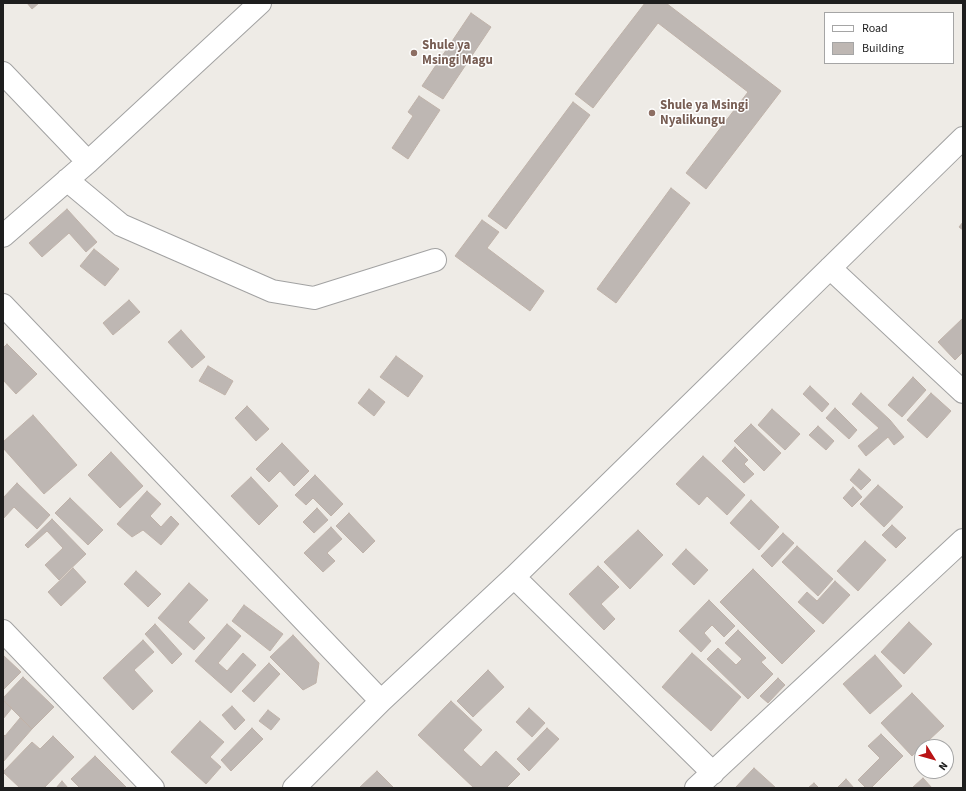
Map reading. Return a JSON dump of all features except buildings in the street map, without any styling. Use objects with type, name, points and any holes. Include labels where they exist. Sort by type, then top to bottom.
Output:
[{"type":"street","points":[[3,236],[88,162],[260,3]]},
{"type":"street","points":[[3,73],[88,162]]},
{"type":"street","points":[[294,788],[381,701],[514,577],[963,138]]},
{"type":"street","points":[[67,180],[122,225],[272,291],[314,298],[435,260]]},
{"type":"street","points":[[830,268],[963,392]]},
{"type":"street","points":[[3,305],[381,701]]},
{"type":"street","points":[[696,788],[963,541]]},
{"type":"street","points":[[514,577],[713,773]]},
{"type":"street","points":[[3,631],[153,788]]},
{"type":"place","name":"Shule ya Msingi Magu","points":[[414,53]]},
{"type":"place","name":"Shule ya Msingi Nyalikungu","points":[[652,113]]}]
